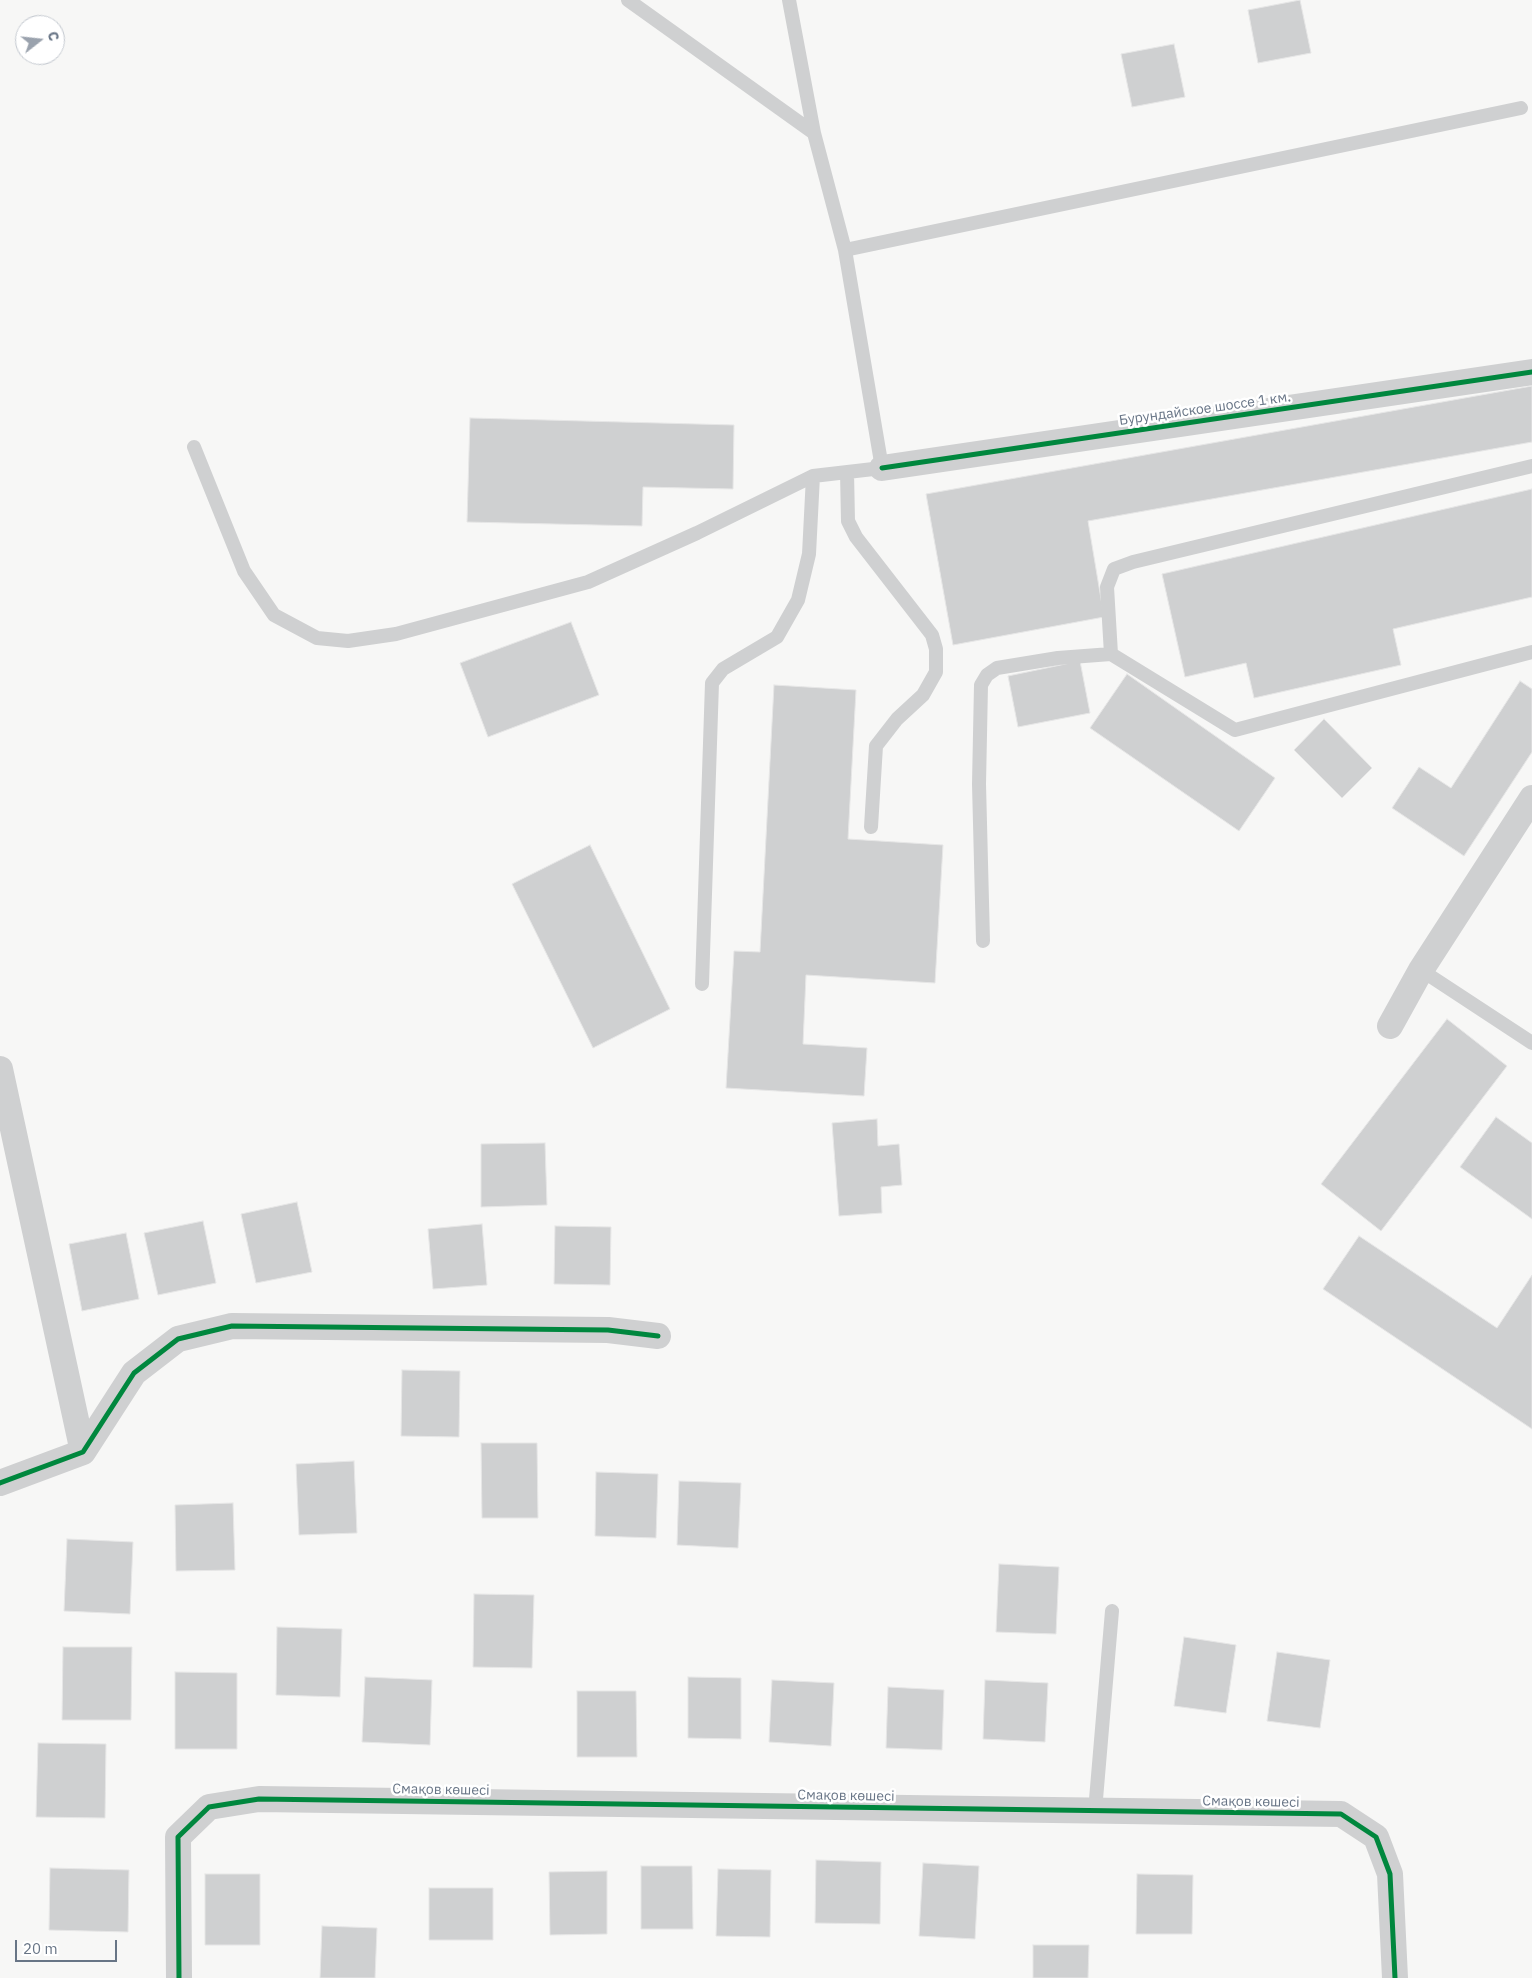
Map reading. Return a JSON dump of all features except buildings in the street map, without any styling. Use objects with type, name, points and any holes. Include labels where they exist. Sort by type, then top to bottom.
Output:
[{"type":"street","name":"Бурундайское шоссе 1 км.","points":[[882,468],[1532,372]]},
{"type":"street","points":[[1390,1026],[1421,970],[1532,798]]},
{"type":"street","points":[[0,1069],[83,1452]]},
{"type":"street","points":[[0,1484],[83,1452],[134,1372],[178,1339],[232,1326],[608,1330],[658,1336]]},
{"type":"street","name":"Смақов көшесі","points":[[179,1978],[178,1837],[209,1807],[259,1799],[1341,1814],[1376,1837],[1390,1874],[1395,1978]]},
{"type":"lane","points":[[628,0],[814,134]]},
{"type":"lane","points":[[194,446],[244,571],[274,615],[317,638],[348,641],[396,634],[588,582],[697,533],[812,476],[882,468],[845,250],[814,134],[789,0]]},
{"type":"lane","points":[[845,250],[1522,108]]},
{"type":"lane","points":[[1111,654],[1107,587],[1114,569],[1133,562],[1532,466]]},
{"type":"lane","points":[[847,472],[848,521],[856,538],[932,635],[936,649],[936,672],[923,695],[898,719],[876,746],[870,827]]},
{"type":"lane","points":[[702,984],[712,683],[723,669],[777,637],[798,600],[809,554],[812,476]]},
{"type":"lane","points":[[982,941],[979,784],[981,685],[987,675],[997,668],[1058,658],[1111,654],[1235,730],[1532,652]]},
{"type":"lane","points":[[1421,970],[1532,1043]]},
{"type":"lane","points":[[1096,1811],[1112,1611]]},
{"type":"cycle path","points":[[882,468],[1532,372]]},
{"type":"cycle path","points":[[0,1483],[83,1452],[134,1373],[178,1339],[232,1326],[608,1330],[658,1336]]},
{"type":"cycle path","points":[[179,1978],[178,1837],[209,1807],[259,1799],[1341,1814],[1376,1837],[1390,1874],[1395,1978]]}]
